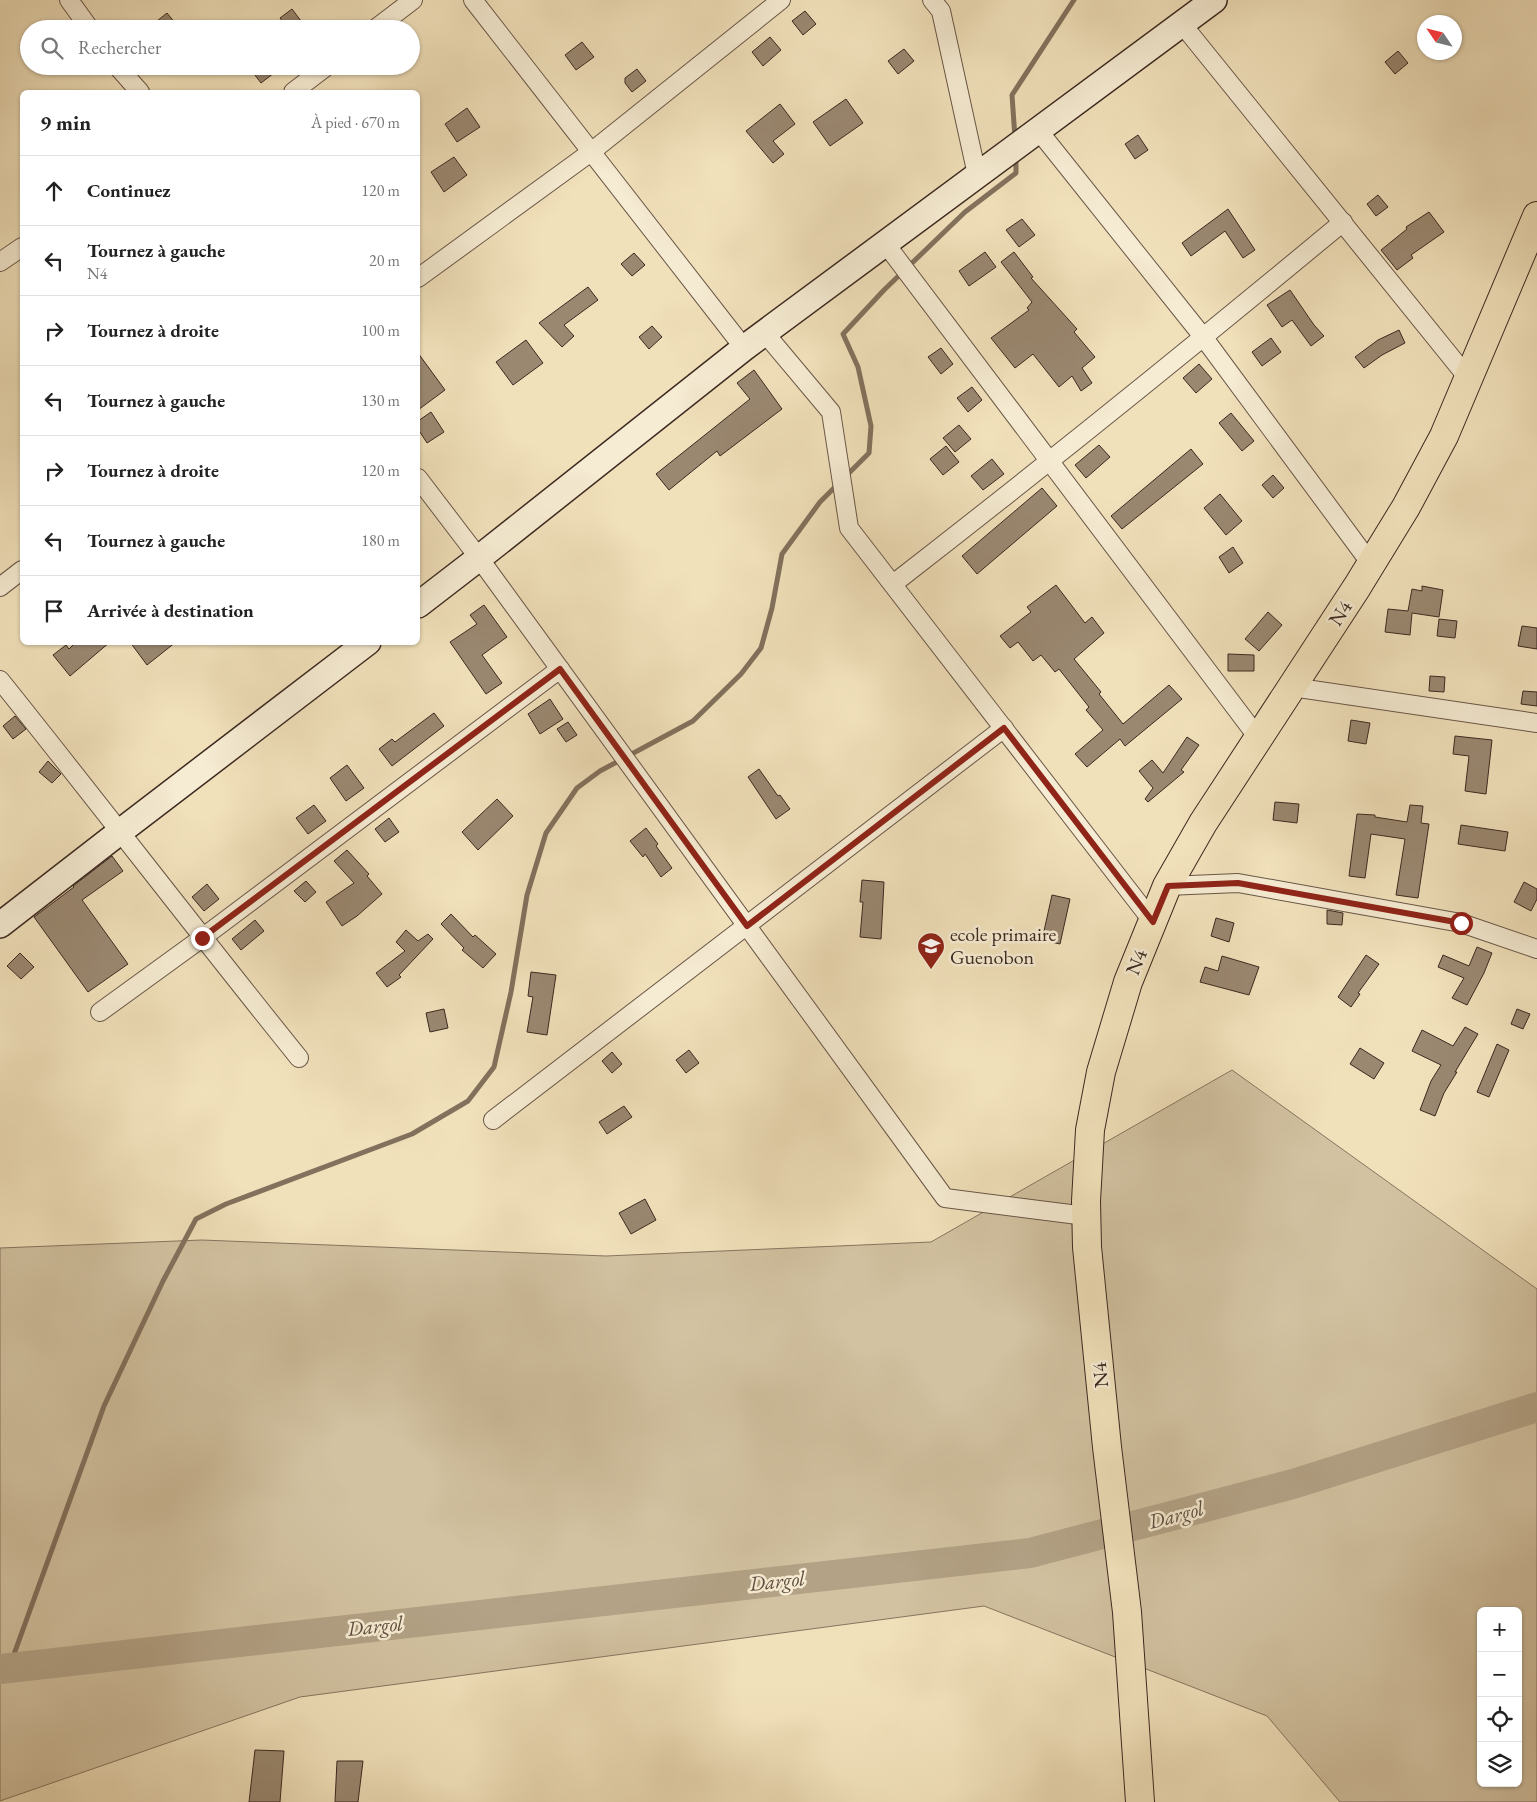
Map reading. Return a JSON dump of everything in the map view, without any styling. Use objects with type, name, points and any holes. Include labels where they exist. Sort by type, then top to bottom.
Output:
[{"type":"main road","points":[[420,603],[764,332],[1214,0]]},
{"type":"main road","name":"N4","points":[[1140,1802],[1127,1612],[1086,1247],[1090,1130],[1101,1072],[1128,982],[1168,886],[1203,824],[1406,507],[1444,436],[1537,216]]},
{"type":"main road","points":[[0,925],[121,830],[364,645]]},
{"type":"street","points":[[69,0],[83,20]]},
{"type":"street","points":[[386,20],[412,0]]},
{"type":"street","points":[[473,0],[744,348]]},
{"type":"street","points":[[420,277],[591,152],[782,0]]},
{"type":"street","points":[[932,0],[941,11],[977,175]]},
{"type":"street","points":[[1182,24],[1468,378]]},
{"type":"street","points":[[125,75],[138,90]]},
{"type":"street","points":[[296,90],[315,75]]},
{"type":"street","points":[[1032,135],[1204,338],[1371,564]]},
{"type":"street","points":[[893,584],[1050,462],[1204,338],[1343,222]]},
{"type":"street","points":[[886,243],[1259,739]]},
{"type":"street","points":[[0,262],[20,248]]},
{"type":"street","points":[[764,332],[831,412],[849,528],[1153,922]]},
{"type":"street","points":[[420,481],[560,669],[946,1198],[1086,1216]]},
{"type":"street","points":[[0,587],[20,572]]},
{"type":"street","points":[[100,1012],[202,938],[560,669]]},
{"type":"street","points":[[0,680],[121,830],[202,938],[299,1058]]},
{"type":"street","points":[[1292,687],[1537,723]]},
{"type":"street","points":[[493,1120],[1004,728]]},
{"type":"street","points":[[1168,886],[1238,883],[1461,923],[1537,949]]},
{"type":"shaded area","points":[[1232,1070],[1537,1289],[1537,1802],[1340,1802],[1267,1716],[984,1606],[300,1697],[0,1801],[0,1248],[202,1240],[606,1256],[931,1242]]},
{"type":"building","points":[[292,9],[300,20],[281,20],[280,18]]},
{"type":"building","points":[[805,11],[816,24],[803,35],[792,21]]},
{"type":"building","points":[[167,13],[173,20],[158,20]]},
{"type":"building","points":[[770,37],[781,50],[763,66],[752,52]]},
{"type":"building","points":[[582,42],[594,57],[576,70],[565,55]]},
{"type":"building","points":[[904,49],[914,61],[898,74],[888,61]]},
{"type":"building","points":[[1398,51],[1408,63],[1395,74],[1385,62]]},
{"type":"building","points":[[637,69],[646,81],[632,92],[625,83],[625,78]]},
{"type":"building","points":[[255,75],[271,75],[261,83]]},
{"type":"building","points":[[846,99],[863,123],[830,146],[813,122]]},
{"type":"building","points":[[780,104],[795,124],[773,141],[784,154],[773,163],[746,131]]},
{"type":"building","points":[[467,108],[480,127],[457,142],[445,124]]},
{"type":"building","points":[[1138,135],[1148,150],[1135,159],[1125,144]]},
{"type":"building","points":[[454,157],[467,175],[444,192],[431,172]]},
{"type":"building","points":[[1378,195],[1388,207],[1376,216],[1367,204]]},
{"type":"building","points":[[1228,209],[1255,250],[1243,258],[1225,231],[1191,256],[1182,243]]},
{"type":"building","points":[[1429,212],[1444,232],[1411,255],[1413,258],[1397,270],[1381,250],[1407,229],[1406,227]]},
{"type":"building","points":[[1022,219],[1035,235],[1019,247],[1006,230]]},
{"type":"building","points":[[985,252],[996,267],[969,286],[959,271]]},
{"type":"building","points":[[1014,252],[1033,277],[1031,278],[1077,329],[1074,332],[1095,357],[1082,368],[1092,383],[1081,391],[1072,376],[1059,387],[1033,354],[1015,368],[991,338],[1029,310],[1027,308],[1032,302],[1001,262]]},
{"type":"building","points":[[634,253],[645,265],[632,276],[621,264]]},
{"type":"building","points":[[588,287],[598,300],[564,325],[574,336],[562,347],[539,323]]},
{"type":"building","points":[[1290,290],[1314,325],[1324,336],[1311,346],[1292,320],[1282,327],[1267,305]]},
{"type":"building","points":[[652,326],[662,337],[649,349],[639,337]]},
{"type":"building","points":[[1399,330],[1405,343],[1382,355],[1364,368],[1355,357],[1378,340]]},
{"type":"building","points":[[1271,338],[1281,352],[1262,366],[1252,352]]},
{"type":"building","points":[[526,340],[543,363],[513,385],[496,362]]},
{"type":"building","points":[[941,348],[953,364],[941,374],[928,357]]},
{"type":"building","points":[[420,356],[445,390],[420,409]]},
{"type":"building","points":[[1199,364],[1212,379],[1196,393],[1183,378]]},
{"type":"building","points":[[754,370],[782,409],[720,456],[717,451],[669,490],[656,474],[750,399],[737,383]]},
{"type":"building","points":[[972,387],[982,400],[968,412],[957,398]]},
{"type":"building","points":[[431,412],[444,432],[427,443],[420,432],[420,420]]},
{"type":"building","points":[[1231,413],[1254,441],[1242,451],[1219,423]]},
{"type":"building","points":[[959,425],[971,439],[955,452],[943,438]]},
{"type":"building","points":[[1099,445],[1110,457],[1086,478],[1075,465]]},
{"type":"building","points":[[946,446],[959,462],[943,475],[930,459]]},
{"type":"building","points":[[1191,449],[1203,464],[1122,529],[1111,516]]},
{"type":"building","points":[[992,459],[1004,474],[983,490],[971,476]]},
{"type":"building","points":[[1273,475],[1284,488],[1273,498],[1262,485]]},
{"type":"building","points":[[1042,488],[1057,506],[977,574],[962,556]]},
{"type":"building","points":[[1220,494],[1242,521],[1226,535],[1204,508]]},
{"type":"building","points":[[1233,547],[1243,563],[1229,573],[1219,557]]},
{"type":"building","points":[[1056,585],[1085,623],[1092,617],[1104,633],[1074,659],[1101,692],[1099,694],[1123,724],[1169,685],[1182,699],[1125,746],[1120,739],[1087,767],[1075,754],[1103,730],[1086,710],[1089,707],[1059,669],[1055,672],[1041,655],[1033,661],[1018,642],[1010,648],[1000,636],[1031,612],[1027,607]]},
{"type":"building","points":[[1422,586],[1443,590],[1439,617],[1412,613],[1410,635],[1385,632],[1388,609],[1408,611],[1412,589],[1422,591]]},
{"type":"building","points":[[484,605],[507,637],[482,655],[502,683],[486,694],[450,642],[477,624],[470,615]]},
{"type":"building","points":[[1268,612],[1282,625],[1259,651],[1245,639]]},
{"type":"building","points":[[1439,619],[1457,621],[1455,638],[1437,636]]},
{"type":"building","points":[[1522,626],[1537,628],[1537,649],[1518,646]]},
{"type":"building","points":[[66,645],[69,649],[73,645],[106,645],[70,676],[53,655]]},
{"type":"building","points":[[132,645],[172,645],[147,665]]},
{"type":"building","points":[[1228,654],[1254,655],[1254,671],[1228,671]]},
{"type":"building","points":[[1430,676],[1445,677],[1444,692],[1429,691]]},
{"type":"building","points":[[1523,691],[1537,692],[1537,706],[1521,704]]},
{"type":"building","points":[[550,699],[563,719],[540,734],[528,714]]},
{"type":"building","points":[[434,713],[444,726],[392,766],[379,749],[392,739],[395,742]]},
{"type":"building","points":[[15,716],[26,729],[13,739],[3,726]]},
{"type":"building","points":[[1351,720],[1370,723],[1366,744],[1348,741]]},
{"type":"building","points":[[568,722],[577,735],[566,742],[557,729]]},
{"type":"building","points":[[1455,736],[1492,740],[1486,794],[1465,791],[1469,756],[1453,754]]},
{"type":"building","points":[[1187,737],[1199,745],[1181,770],[1184,772],[1148,802],[1145,799],[1153,788],[1139,771],[1152,760],[1163,773]]},
{"type":"building","points":[[48,761],[61,774],[52,783],[39,772]]},
{"type":"building","points":[[347,765],[364,788],[346,801],[330,778]]},
{"type":"building","points":[[759,769],[778,796],[780,795],[790,809],[776,819],[748,777]]},
{"type":"building","points":[[497,799],[513,816],[478,850],[462,832]]},
{"type":"building","points":[[1275,802],[1299,804],[1297,823],[1273,820]]},
{"type":"building","points":[[314,805],[326,821],[308,834],[296,818]]},
{"type":"building","points":[[1410,805],[1423,806],[1421,823],[1429,824],[1418,898],[1396,895],[1405,839],[1371,834],[1365,878],[1349,876],[1357,814],[1375,815],[1375,817],[1407,822]]},
{"type":"building","points":[[389,818],[399,832],[385,842],[375,829]]},
{"type":"building","points":[[1461,825],[1508,832],[1505,851],[1458,844]]},
{"type":"building","points":[[646,828],[672,868],[661,877],[645,854],[643,857],[630,841]]},
{"type":"building","points":[[347,850],[369,874],[367,876],[382,894],[357,916],[342,926],[326,902],[354,883],[334,861]]},
{"type":"building","points":[[112,856],[123,871],[82,900],[128,964],[88,992],[34,917]]},
{"type":"building","points":[[862,880],[884,882],[881,939],[860,937],[863,902],[860,902]]},
{"type":"building","points":[[306,881],[316,892],[305,902],[294,891]]},
{"type":"building","points":[[1524,882],[1537,889],[1537,899],[1531,911],[1514,902]]},
{"type":"building","points":[[207,884],[219,899],[204,911],[192,897]]},
{"type":"building","points":[[1052,895],[1070,899],[1060,944],[1042,940]]},
{"type":"building","points":[[1327,910],[1343,913],[1342,925],[1327,924]]},
{"type":"building","points":[[451,914],[473,937],[475,935],[496,954],[483,968],[462,950],[464,948],[441,924]]},
{"type":"building","points":[[1216,918],[1234,923],[1229,942],[1211,936]]},
{"type":"building","points":[[255,920],[264,931],[241,950],[232,939]]},
{"type":"building","points":[[406,930],[418,941],[428,934],[433,939],[399,975],[401,977],[387,987],[376,973],[405,951],[396,942]]},
{"type":"building","points":[[1477,947],[1492,953],[1467,1005],[1452,998],[1464,978],[1438,967],[1443,955],[1469,966]]},
{"type":"building","points":[[20,953],[34,967],[21,979],[7,966]]},
{"type":"building","points":[[1366,955],[1379,964],[1358,993],[1360,994],[1351,1007],[1338,997]]},
{"type":"building","points":[[1222,956],[1259,967],[1249,995],[1200,982],[1205,967],[1218,971]]},
{"type":"building","points":[[531,972],[556,975],[547,1035],[527,1032],[533,997],[528,996]]},
{"type":"building","points":[[444,1009],[448,1028],[430,1032],[426,1013]]},
{"type":"building","points":[[1517,1009],[1530,1014],[1523,1029],[1511,1024]]},
{"type":"building","points":[[1465,1027],[1478,1034],[1455,1072],[1457,1072],[1444,1093],[1435,1116],[1420,1110],[1431,1081],[1441,1065],[1412,1051],[1422,1030],[1453,1046]]},
{"type":"building","points":[[1497,1044],[1509,1050],[1489,1097],[1477,1092]]},
{"type":"building","points":[[1360,1048],[1384,1063],[1374,1079],[1350,1064]]},
{"type":"building","points":[[689,1050],[699,1063],[686,1073],[676,1060]]},
{"type":"building","points":[[612,1052],[622,1064],[612,1073],[602,1061]]},
{"type":"building","points":[[624,1106],[632,1117],[607,1134],[599,1122]]},
{"type":"building","points":[[645,1199],[656,1220],[631,1234],[619,1213]]},
{"type":"building","points":[[255,1750],[284,1751],[280,1802],[249,1802]]},
{"type":"building","points":[[337,1761],[363,1761],[358,1802],[335,1802]]},
{"type":"waterway","points":[[1015,138],[1012,95],[1074,0]]},
{"type":"waterway","points":[[846,476],[869,453],[871,426],[858,367],[843,334],[884,290],[965,212],[1016,173],[1016,157]]},
{"type":"waterway","points":[[9,1668],[104,1406],[163,1281],[196,1219],[226,1204],[412,1134],[468,1101],[494,1067],[511,992],[527,895],[546,833],[577,788],[600,771],[693,721],[741,674],[761,648],[772,608],[782,554],[820,502],[838,484]]},
{"type":"waterway","name":"Dargol","points":[[0,1669],[1030,1553],[1293,1484],[1537,1407]]},
{"type":"place","name":"ecole primaire Guenobon","points":[[931,970]]},
{"type":"route","points":[[202,938],[560,669],[747,926],[1004,728],[1153,922],[1168,886],[1238,883],[1461,923]]}]
